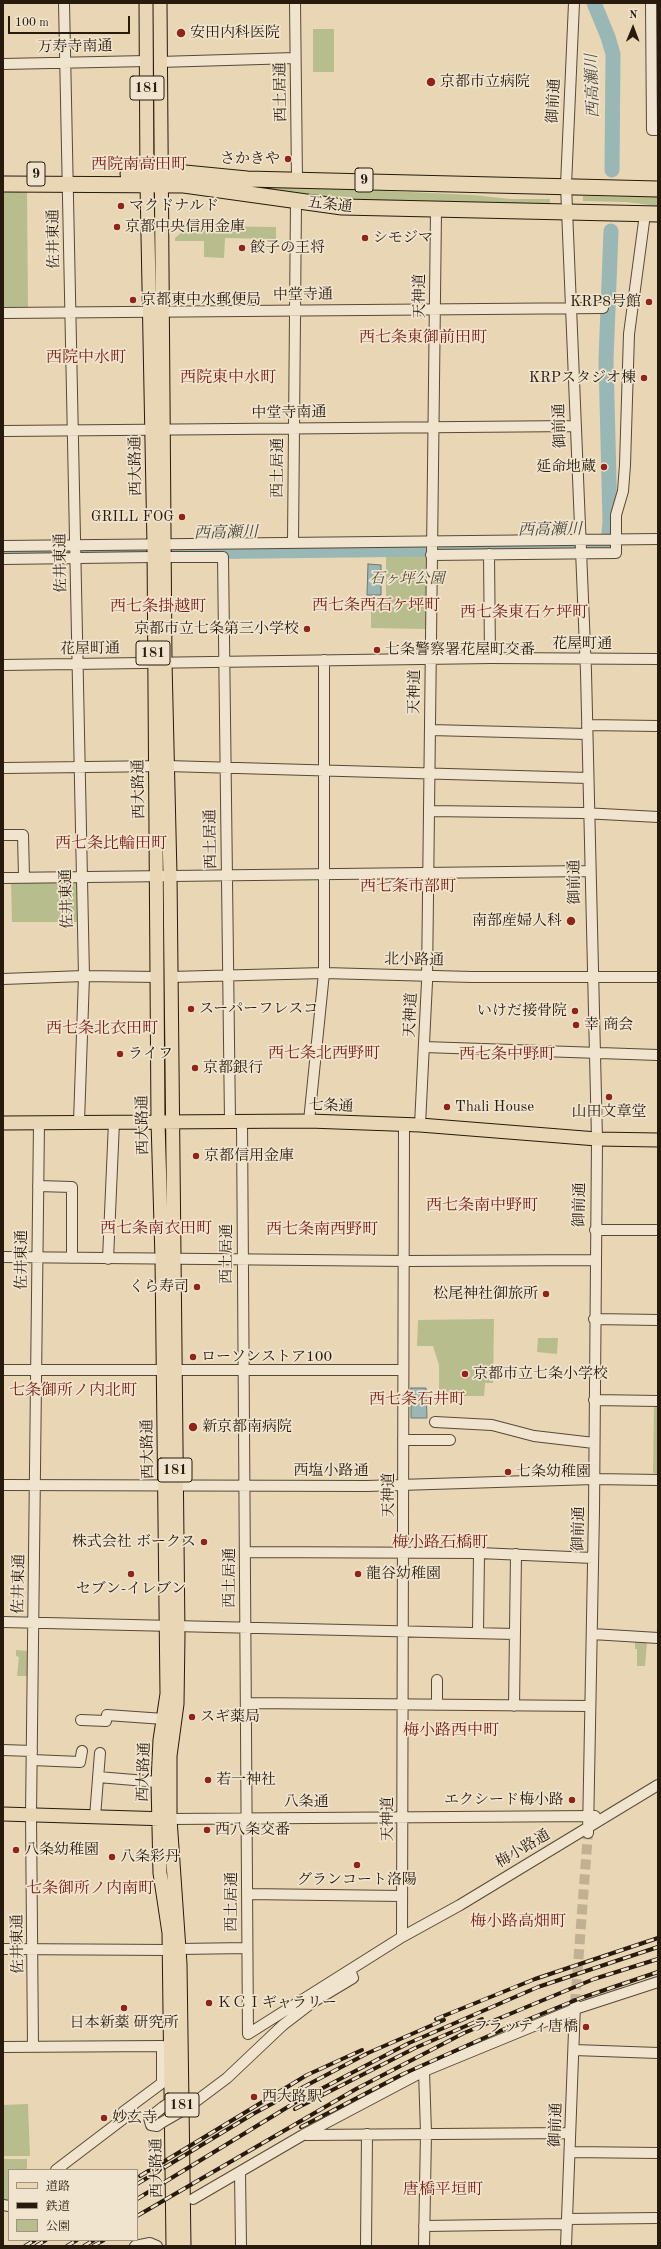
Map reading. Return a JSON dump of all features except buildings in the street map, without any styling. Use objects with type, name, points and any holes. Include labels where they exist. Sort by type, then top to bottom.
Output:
[{"type":"highway","name":"五条通","points":[[3,174],[68,179]]},
{"type":"highway","name":"五条通","points":[[3,184],[68,179],[162,178],[566,185],[658,189]]},
{"type":"highway","name":"五条通","points":[[162,178],[184,185],[296,202],[342,207],[651,214]]},
{"type":"main road","name":"西大路通","points":[[146,3],[153,61],[162,178],[163,311],[158,430],[159,662],[161,767],[170,875],[158,1121],[167,1259]]},
{"type":"main road","name":"西大路通","points":[[158,430],[149,311],[146,178],[153,61],[160,3]]},
{"type":"main road","name":"西大路通","points":[[161,767],[156,876],[164,977],[171,1121],[167,1259],[172,1626],[178,1686],[164,1819]]},
{"type":"main road","name":"七条通","points":[[3,1123],[309,1121],[420,1125],[597,1138],[658,1140]]},
{"type":"main road","name":"西大路通","points":[[172,1626],[158,1782],[164,1819],[174,1949],[184,2246]]},
{"type":"main road","name":"八条通","points":[[3,1814],[164,1819]]},
{"type":"main road","name":"西大路通","points":[[173,2246],[174,1949]]},
{"type":"street","name":"佐井東通","points":[[64,3],[74,430],[77,664],[84,976],[79,1122]]},
{"type":"street","name":"西土居通","points":[[295,3],[297,180]]},
{"type":"street","name":"御前通","points":[[574,3],[566,212],[576,426],[587,730],[597,1138],[594,1230],[594,1479],[588,1826]]},
{"type":"street","points":[[651,3],[654,16],[655,79],[652,130],[658,130]]},
{"type":"street","name":"万寿寺南通","points":[[3,64],[295,58]]},
{"type":"street","name":"西土居通","points":[[293,542],[296,202]]},
{"type":"street","name":"天神道","points":[[420,1125],[427,975],[436,210]]},
{"type":"street","points":[[3,559],[76,558],[293,542],[432,548],[580,546],[616,553],[611,540],[616,515],[623,492],[626,465],[629,334],[651,214]]},
{"type":"street","name":"中堂寺通","points":[[3,313],[603,308]]},
{"type":"street","name":"中堂寺南通","points":[[3,431],[294,427],[576,426]]},
{"type":"street","points":[[432,548],[489,554],[580,546],[611,540],[658,539]]},
{"type":"street","points":[[3,546],[76,545],[159,551]]},
{"type":"street","name":"西土居通","points":[[159,551],[223,557],[228,976],[242,1259],[242,1370],[247,1702],[248,2034]]},
{"type":"street","points":[[489,554],[490,658]]},
{"type":"street","name":"花屋町通","points":[[3,665],[490,658],[584,660],[658,659]]},
{"type":"street","points":[[309,1121],[324,973],[324,660]]},
{"type":"street","points":[[430,730],[587,730],[658,726]]},
{"type":"street","points":[[3,768],[225,768],[588,778]]},
{"type":"street","points":[[429,810],[658,817]]},
{"type":"street","points":[[3,835],[23,835],[24,877]]},
{"type":"street","points":[[3,878],[590,871]]},
{"type":"street","name":"北小路通","points":[[3,979],[84,976],[164,977],[324,973],[658,977]]},
{"type":"street","points":[[424,1047],[658,1055]]},
{"type":"street","name":"佐井東通","points":[[34,2046],[31,1815],[39,1122]]},
{"type":"street","points":[[108,1259],[114,1122]]},
{"type":"street","name":"天神道","points":[[402,1936],[404,1704],[404,1125]]},
{"type":"street","points":[[38,1186],[72,1187],[72,1258]]},
{"type":"street","points":[[594,1230],[658,1230]]},
{"type":"street","points":[[3,1257],[405,1261],[595,1260]]},
{"type":"street","points":[[594,1319],[658,1320]]},
{"type":"street","points":[[3,1370],[403,1370]]},
{"type":"street","points":[[594,1400],[658,1402]]},
{"type":"street","points":[[435,1422],[492,1425],[534,1436],[594,1443]]},
{"type":"street","points":[[404,1440],[450,1440]]},
{"type":"street","name":"西塩小路通","points":[[3,1485],[404,1485],[594,1479],[658,1480]]},
{"type":"street","points":[[245,1552],[480,1553],[593,1558]]},
{"type":"street","points":[[478,1632],[480,1553]]},
{"type":"street","points":[[514,1706],[516,1554]]},
{"type":"street","points":[[3,1622],[515,1634]]},
{"type":"street","points":[[592,1634],[658,1638]]},
{"type":"street","points":[[437,1680],[437,1705]]},
{"type":"street","points":[[247,1702],[589,1706]]},
{"type":"street","points":[[81,1720],[106,1721],[107,1715],[164,1720]]},
{"type":"street","points":[[3,1750],[32,1756],[80,1762],[82,1751]]},
{"type":"street","points":[[95,1817],[100,1753]]},
{"type":"street","points":[[98,1777],[158,1782]]},
{"type":"street","name":"八条通","points":[[164,1819],[403,1817],[588,1826],[658,1785]]},
{"type":"street","name":"梅小路通","points":[[248,2034],[402,1936],[460,1905],[588,1826]]},
{"type":"street","points":[[247,1894],[402,1896]]},
{"type":"street","points":[[3,1948],[247,1948]]},
{"type":"street","points":[[187,2104],[173,2100],[149,2118],[151,2125],[157,2126],[161,2124],[187,2104],[200,2099],[227,2078],[283,2025],[313,2002],[353,1978],[350,1970]]},
{"type":"street","points":[[193,2199],[303,2135],[424,2071],[575,2007],[658,1982]]},
{"type":"street","name":"御前通","points":[[566,2246],[575,2007]]},
{"type":"street","points":[[3,2047],[162,2046],[162,2083],[123,2112],[123,2119],[57,2169]]},
{"type":"street","points":[[574,2050],[658,2053]]},
{"type":"street","points":[[424,2071],[426,2134],[424,2246]]},
{"type":"street","points":[[303,2135],[570,2133]]},
{"type":"street","points":[[366,2246],[367,2134]]},
{"type":"street","points":[[570,2152],[658,2152]]},
{"type":"street","points":[[240,2172],[241,2246]]},
{"type":"street","points":[[424,2226],[658,2218]]},
{"type":"street","points":[[135,2246],[150,2243],[156,2246]]},
{"type":"green space","points":[[313,29],[334,29],[334,72],[313,72]]},
{"type":"green space","points":[[259,185],[473,195],[510,199],[550,199],[550,205],[334,199],[259,187]]},
{"type":"green space","points":[[27,191],[28,309],[3,310],[3,192]]},
{"type":"green space","points":[[583,196],[658,197],[658,206],[626,202],[583,201]]},
{"type":"green space","points":[[189,226],[276,227],[276,239],[225,238],[224,258],[204,257],[204,241],[175,241],[175,238]]},
{"type":"green space","name":"石ヶ坪公園","points":[[386,554],[429,554],[428,629],[371,628],[371,603],[386,603]]},
{"type":"green space","points":[[75,880],[78,884],[78,922],[12,922],[11,882]]},
{"type":"green space","points":[[494,1319],[493,1383],[485,1383],[484,1396],[439,1396],[439,1365],[433,1346],[417,1346],[418,1320]]},
{"type":"green space","points":[[538,1338],[558,1338],[557,1354],[537,1352]]},
{"type":"green space","points":[[654,1405],[658,1405],[658,1474],[653,1473]]},
{"type":"green space","points":[[635,1641],[647,1642],[645,1666],[637,1666],[637,1649],[635,1649]]},
{"type":"green space","points":[[16,1650],[28,1651],[29,1676],[17,1676],[19,1657],[16,1656]]},
{"type":"green space","points":[[28,2104],[30,2156],[3,2156],[3,2105]]},
{"type":"green space","points":[[3,2159],[27,2159],[27,2169],[8,2169],[8,2201],[3,2201]]},
{"type":"water","points":[[368,564],[381,565],[381,595],[367,595]]},
{"type":"water","points":[[411,1388],[426,1388],[427,1418],[411,1418]]},
{"type":"waterway","name":"西高瀬川","points":[[594,3],[608,37],[613,54],[612,170]]},
{"type":"waterway","name":"西高瀬川","points":[[177,552],[608,547],[610,521],[606,360],[611,231]]},
{"type":"waterway","name":"西高瀬川","points":[[3,553],[141,552]]},
{"type":"tunnel","points":[[575,2004],[588,1833]]},
{"type":"railway","points":[[436,2019],[535,1979],[658,1938]]},
{"type":"railway","points":[[138,2198],[296,2102],[409,2043],[538,1987],[658,1947]]},
{"type":"railway","points":[[138,2215],[356,2089],[464,2033],[594,1979],[658,1959]]},
{"type":"railway","points":[[301,2127],[403,2074],[502,2030],[581,1998],[658,1972]]},
{"type":"railway","points":[[295,2109],[415,2048],[482,2019]]},
{"type":"railway","points":[[138,2183],[253,2114],[292,2093],[368,2053],[444,2020]]},
{"type":"railway","points":[[140,2176],[307,2075],[362,2050]]},
{"type":"railway","points":[[25,2246],[33,2241]]},
{"type":"railway","points":[[36,2246],[44,2241]]},
{"type":"railway","points":[[67,2246],[75,2241]]},
{"type":"railway","points":[[84,2246],[92,2241]]},
{"type":"railway","points":[[93,2246],[102,2241]]},
{"type":"place","name":"安田内科医院","points":[[181,33]]},
{"type":"place","name":"京都市立病院","points":[[431,82]]},
{"type":"place","name":"さかきや","points":[[288,159]]},
{"type":"place","name":"マクドナルド","points":[[121,206]]},
{"type":"place","name":"京都中央信用金庫","points":[[117,227]]},
{"type":"place","name":"シモジマ","points":[[365,238]]},
{"type":"place","name":"餃子の王将","points":[[242,248]]},
{"type":"place","name":"京都東中水郵便局","points":[[133,300]]},
{"type":"place","name":"KRP8号館","points":[[649,302]]},
{"type":"place","name":"KRPスタジオ棟","points":[[644,378]]},
{"type":"place","name":"延命地蔵","points":[[604,467]]},
{"type":"place","name":"GRILL FOG","points":[[182,517]]},
{"type":"place","name":"京都市立七条第三小学校","points":[[307,629]]},
{"type":"place","name":"七条警察署花屋町交番","points":[[377,650]]},
{"type":"place","name":"南部産婦人科","points":[[571,921]]},
{"type":"place","name":"スーパーフレスコ","points":[[191,1009]]},
{"type":"place","name":"いけだ接骨院","points":[[575,1011]]},
{"type":"place","name":"幸 商会","points":[[576,1025]]},
{"type":"place","name":"ライフ","points":[[120,1054]]},
{"type":"place","name":"京都銀行","points":[[195,1068]]},
{"type":"place","name":"山田文章堂","points":[[609,1097]]},
{"type":"place","name":"Thali House","points":[[447,1107]]},
{"type":"place","name":"京都信用金庫","points":[[196,1156]]},
{"type":"place","name":"くら寿司","points":[[197,1287]]},
{"type":"place","name":"松尾神社御旅所","points":[[546,1294]]},
{"type":"place","name":"ローソンストア100","points":[[193,1357]]},
{"type":"place","name":"京都市立七条小学校","points":[[465,1374]]},
{"type":"place","name":"新京都南病院","points":[[193,1427]]},
{"type":"place","name":"七条幼稚園","points":[[508,1472]]},
{"type":"place","name":"株式会社 ボークス","points":[[204,1542]]},
{"type":"place","name":"セブン-イレブン","points":[[131,1574]]},
{"type":"place","name":"龍谷幼稚園","points":[[358,1574]]},
{"type":"place","name":"スギ薬局","points":[[192,1717]]},
{"type":"place","name":"若一神社","points":[[208,1780]]},
{"type":"place","name":"エクシード梅小路","points":[[572,1800]]},
{"type":"place","name":"西八条交番","points":[[207,1830]]},
{"type":"place","name":"八条幼稚園","points":[[16,1850]]},
{"type":"place","name":"八条彩丹","points":[[112,1857]]},
{"type":"place","name":"グランコート洛陽","points":[[357,1865]]},
{"type":"place","name":"ＫＣＩギャラリー","points":[[209,2003]]},
{"type":"place","name":"日本新薬 研究所","points":[[124,2008]]},
{"type":"place","name":"フラッティ唐橋","points":[[586,2027]]},
{"type":"place","name":"西大路駅","points":[[254,2097]]},
{"type":"place","name":"妙玄寺","points":[[104,2118]]},
{"type":"district","name":"西院南高田町","points":[[139,165]]},
{"type":"district","name":"西七条東御前田町","points":[[423,338]]},
{"type":"district","name":"西院中水町","points":[[86,358]]},
{"type":"district","name":"西院東中水町","points":[[228,378]]},
{"type":"district","name":"西七条西石ケ坪町","points":[[376,606]]},
{"type":"district","name":"西七条掛越町","points":[[158,607]]},
{"type":"district","name":"西七条東石ケ坪町","points":[[524,613]]},
{"type":"district","name":"西七条比輪田町","points":[[111,844]]},
{"type":"district","name":"西七条市部町","points":[[408,887]]},
{"type":"district","name":"西七条北衣田町","points":[[102,1029]]},
{"type":"district","name":"西七条北西野町","points":[[324,1054]]},
{"type":"district","name":"西七条中野町","points":[[507,1055]]},
{"type":"district","name":"西七条南中野町","points":[[482,1206]]},
{"type":"district","name":"西七条南衣田町","points":[[156,1229]]},
{"type":"district","name":"西七条南西野町","points":[[322,1230]]},
{"type":"district","name":"七条御所ノ内北町","points":[[73,1391]]},
{"type":"district","name":"西七条石井町","points":[[417,1400]]},
{"type":"district","name":"梅小路石橋町","points":[[440,1543]]},
{"type":"district","name":"梅小路西中町","points":[[451,1731]]},
{"type":"district","name":"七条御所ノ内南町","points":[[90,1889]]},
{"type":"district","name":"梅小路高畑町","points":[[518,1922]]},
{"type":"district","name":"唐橋平垣町","points":[[443,2190]]}]
